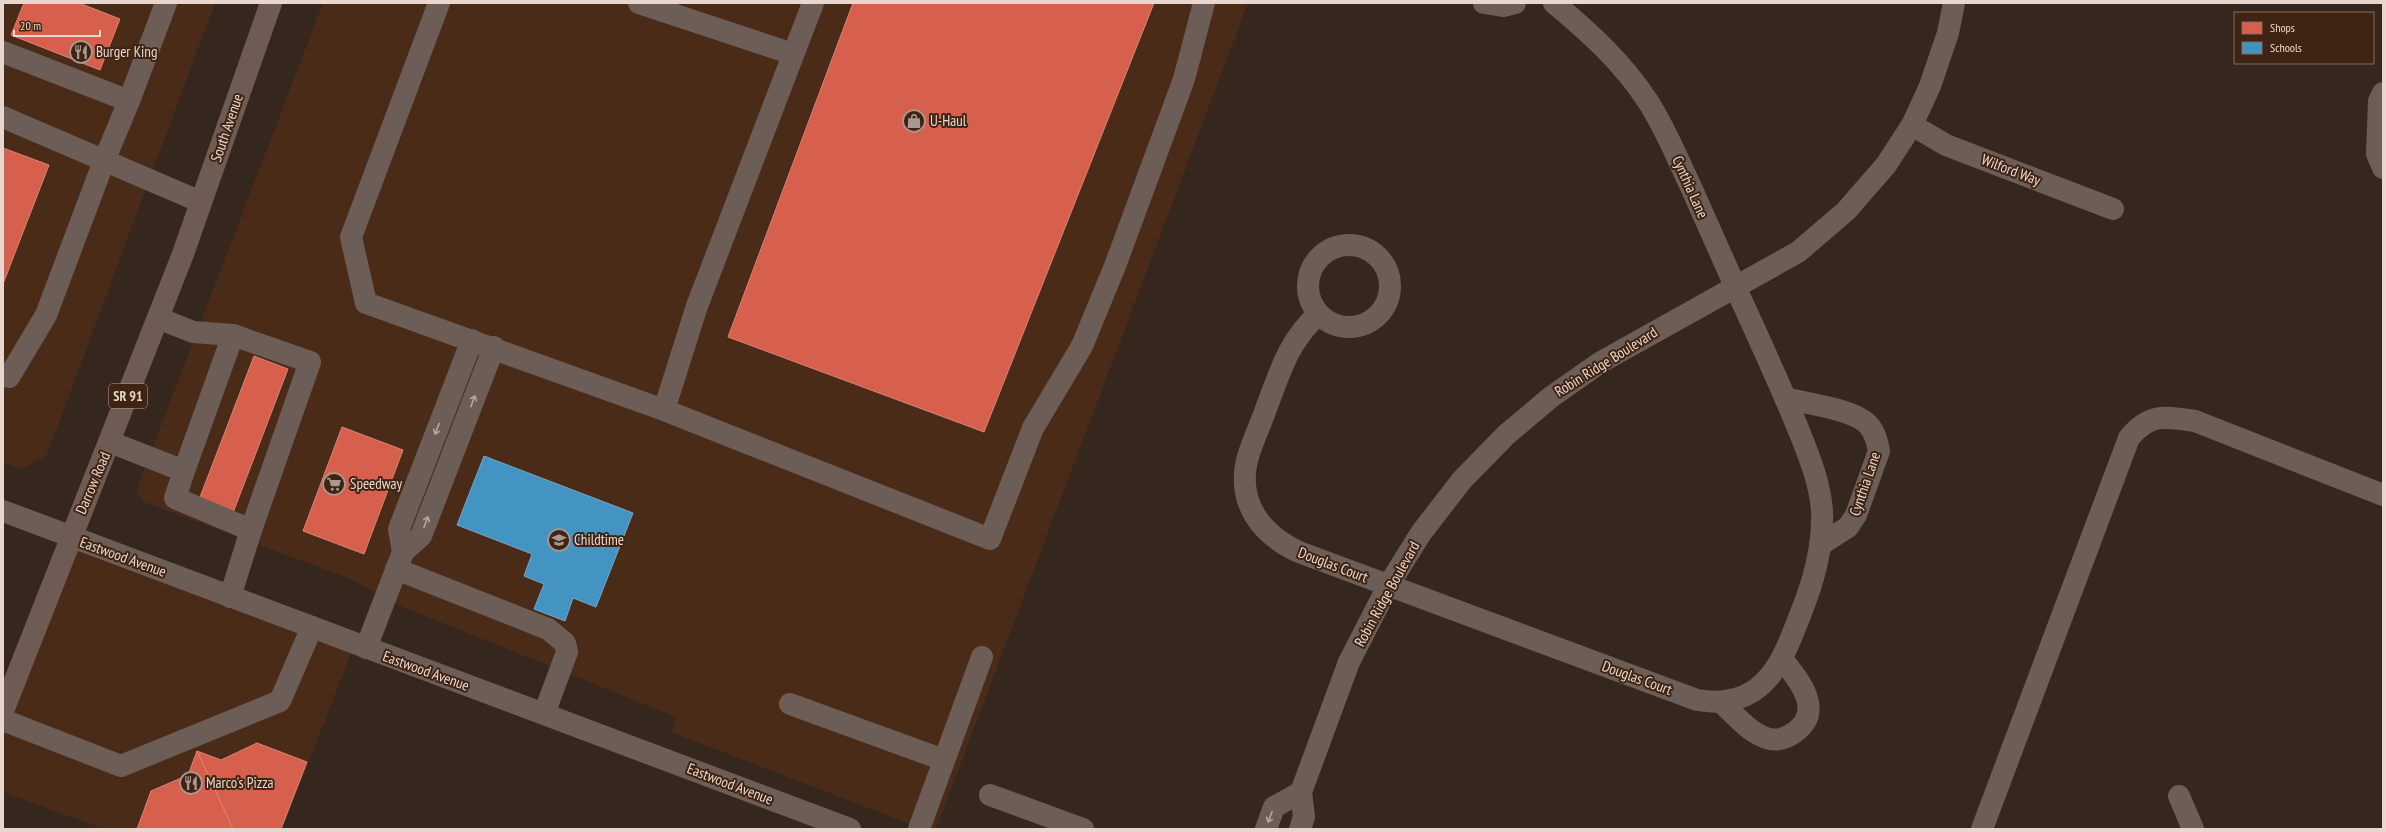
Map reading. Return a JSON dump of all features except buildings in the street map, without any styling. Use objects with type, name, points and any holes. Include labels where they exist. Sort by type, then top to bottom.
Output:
[{"type":"main road","name":"South Avenue","points":[[183,254],[272,3]]},
{"type":"main road","name":"Darrow Road","points":[[3,711],[70,537],[110,442],[183,254]]},
{"type":"street","points":[[3,376],[9,377],[46,315],[104,160],[129,101],[166,3]]},
{"type":"street","points":[[439,3],[351,237],[366,303],[494,347],[664,410],[990,540],[1033,428],[1082,346],[1115,266],[1184,79],[1204,3]]},
{"type":"street","points":[[639,3],[793,54]]},
{"type":"street","points":[[664,410],[697,306],[813,3]]},
{"type":"street","points":[[1484,3],[1503,6],[1515,3]]},
{"type":"street","name":"Cynthia Lane","points":[[1554,3],[1591,33],[1623,68],[1647,101],[1672,145],[1785,398],[1816,473],[1822,510],[1820,545],[1808,596],[1782,659],[1777,668],[1757,690],[1744,697],[1721,702]]},
{"type":"street","name":"Robin Ridge Boulevard","points":[[1300,792],[1350,662],[1388,586],[1421,533],[1462,480],[1506,435],[1539,406],[1601,362],[1655,330],[1736,288],[1798,252],[1846,211],[1886,165],[1912,125],[1930,86],[1948,33],[1954,3]]},
{"type":"street","points":[[3,52],[129,101]]},
{"type":"street","points":[[2383,93],[2379,101],[2377,154],[2383,168]]},
{"type":"street","points":[[3,117],[201,202]]},
{"type":"street","name":"Wilford Way","points":[[1912,125],[1946,145],[2113,209]]},
{"type":"street","name":"Douglas Court","points":[[1318,314],[1294,341],[1247,460],[1246,491],[1250,507],[1257,521],[1284,545],[1388,586],[1697,700],[1721,702]]},
{"type":"street","points":[[158,318],[193,332],[233,335],[310,362],[251,530],[230,597]]},
{"type":"street","points":[[233,335],[175,498],[251,530]]},
{"type":"street","points":[[400,561],[399,529],[472,340]]},
{"type":"street","points":[[366,648],[400,561],[421,536],[494,347]]},
{"type":"street","name":"Cynthia Lane","points":[[1785,398],[1853,415],[1865,422],[1877,442],[1879,451],[1856,515],[1848,527],[1820,545]]},
{"type":"street","points":[[1982,829],[2129,438],[2140,424],[2164,416],[2195,421],[2383,495]]},
{"type":"street","points":[[110,442],[184,471]]},
{"type":"street","name":"Eastwood Avenue","points":[[3,511],[850,829]]},
{"type":"street","points":[[400,561],[548,629],[565,643],[567,652],[544,714]]},
{"type":"street","points":[[3,720],[121,766],[280,701],[312,627]]},
{"type":"street","points":[[919,829],[982,657]]},
{"type":"street","points":[[1721,702],[1745,725],[1760,735],[1770,739],[1780,739],[1790,736],[1800,728],[1806,718],[1809,707],[1807,694],[1800,680],[1782,659]]},
{"type":"street","points":[[790,704],[944,760]]},
{"type":"street","points":[[1266,829],[1274,807],[1300,792],[1304,817],[1300,829]]},
{"type":"street","points":[[990,795],[1083,829]]},
{"type":"street","points":[[2179,796],[2193,829]]},
{"type":"shaded area","points":[[3,3],[215,3],[46,456],[22,469],[3,462]]},
{"type":"shaded area","points":[[323,3],[1248,3],[936,829],[923,829],[671,732],[676,717],[403,607],[348,578],[144,502],[136,491]]},
{"type":"shaded area","points":[[70,537],[355,644],[282,829],[104,829],[3,792],[3,711]]},
{"type":"place","name":"Burger King","points":[[81,52]]},
{"type":"place","name":"U-Haul","points":[[914,121]]},
{"type":"place","name":"Speedway","points":[[334,484]]},
{"type":"place","name":"Childtime","points":[[559,540]]},
{"type":"place","name":"Marco's Pizza","points":[[191,783]]}]
